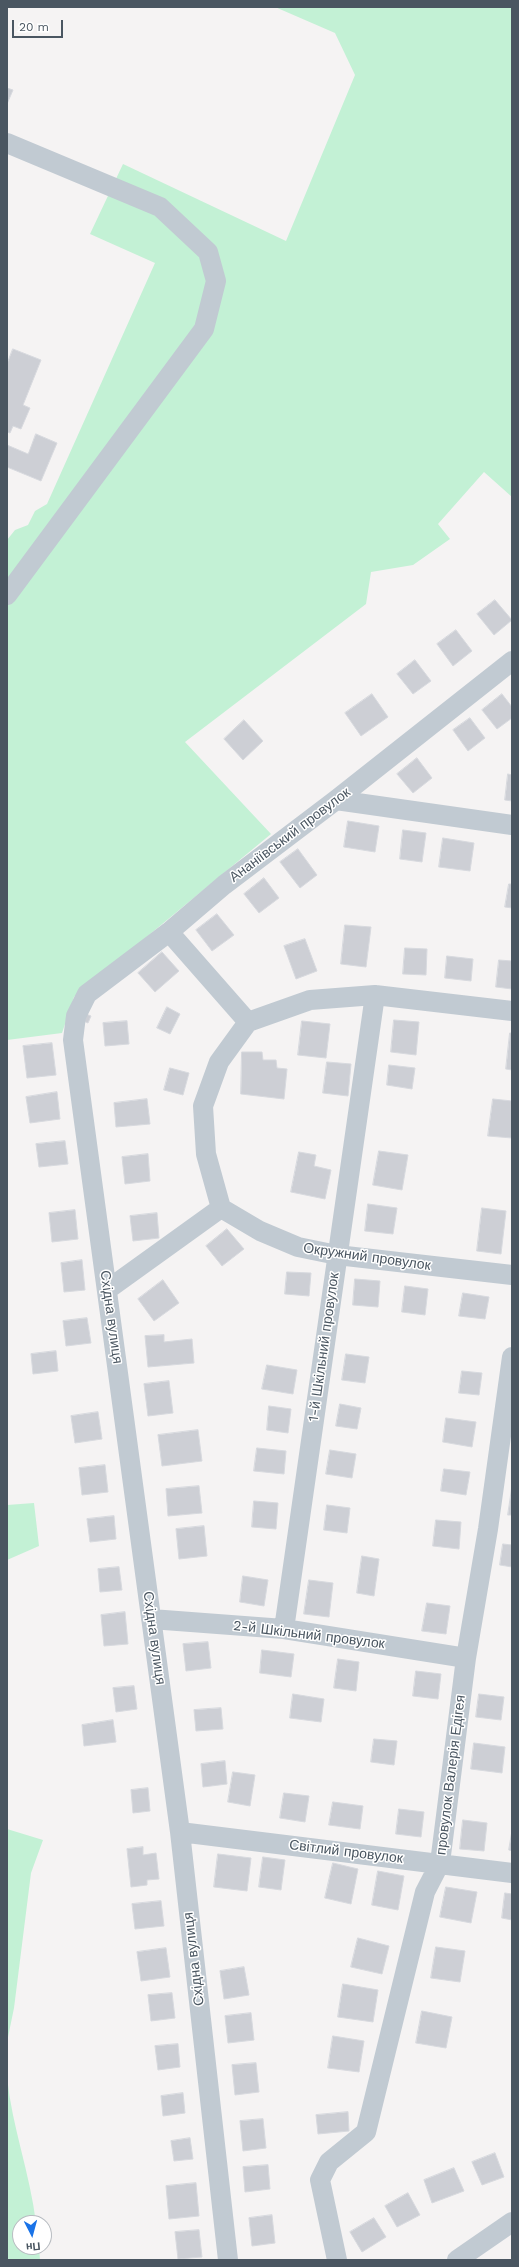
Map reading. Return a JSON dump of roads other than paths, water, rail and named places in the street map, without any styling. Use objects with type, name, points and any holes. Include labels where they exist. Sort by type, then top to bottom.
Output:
[{"type":"street","points":[[7,142],[160,207],[208,252],[216,281],[204,328],[7,595]]},
{"type":"street","name":"Ананіївський провулок","points":[[76,1016],[87,994],[169,932],[224,885],[336,800],[512,661]]},
{"type":"street","points":[[336,800],[512,825]]},
{"type":"street","points":[[169,932],[248,1022]]},
{"type":"street","points":[[107,1290],[221,1208],[206,1154],[204,1106],[219,1062],[248,1022],[310,1000],[375,995],[512,1011]]},
{"type":"street","name":"1-й Шкільний провулок","points":[[284,1629],[375,995]]},
{"type":"street","name":"Східна вулиця","points":[[76,1016],[73,1040],[180,1832],[228,2260]]},
{"type":"street","name":"Окружний провулок","points":[[221,1208],[260,1231],[298,1247],[337,1255],[512,1275]]},
{"type":"street","name":"провулок Валерія Едігея","points":[[337,2260],[320,2180],[328,2162],[366,2132],[425,1892],[440,1863],[466,1658],[488,1529],[512,1357]]},
{"type":"street","name":"2-й Шкільний провулок","points":[[151,1619],[284,1629],[466,1658]]},
{"type":"street","name":"Світлий провулок","points":[[180,1832],[512,1873]]},
{"type":"street","points":[[457,2260],[512,2222]]}]
